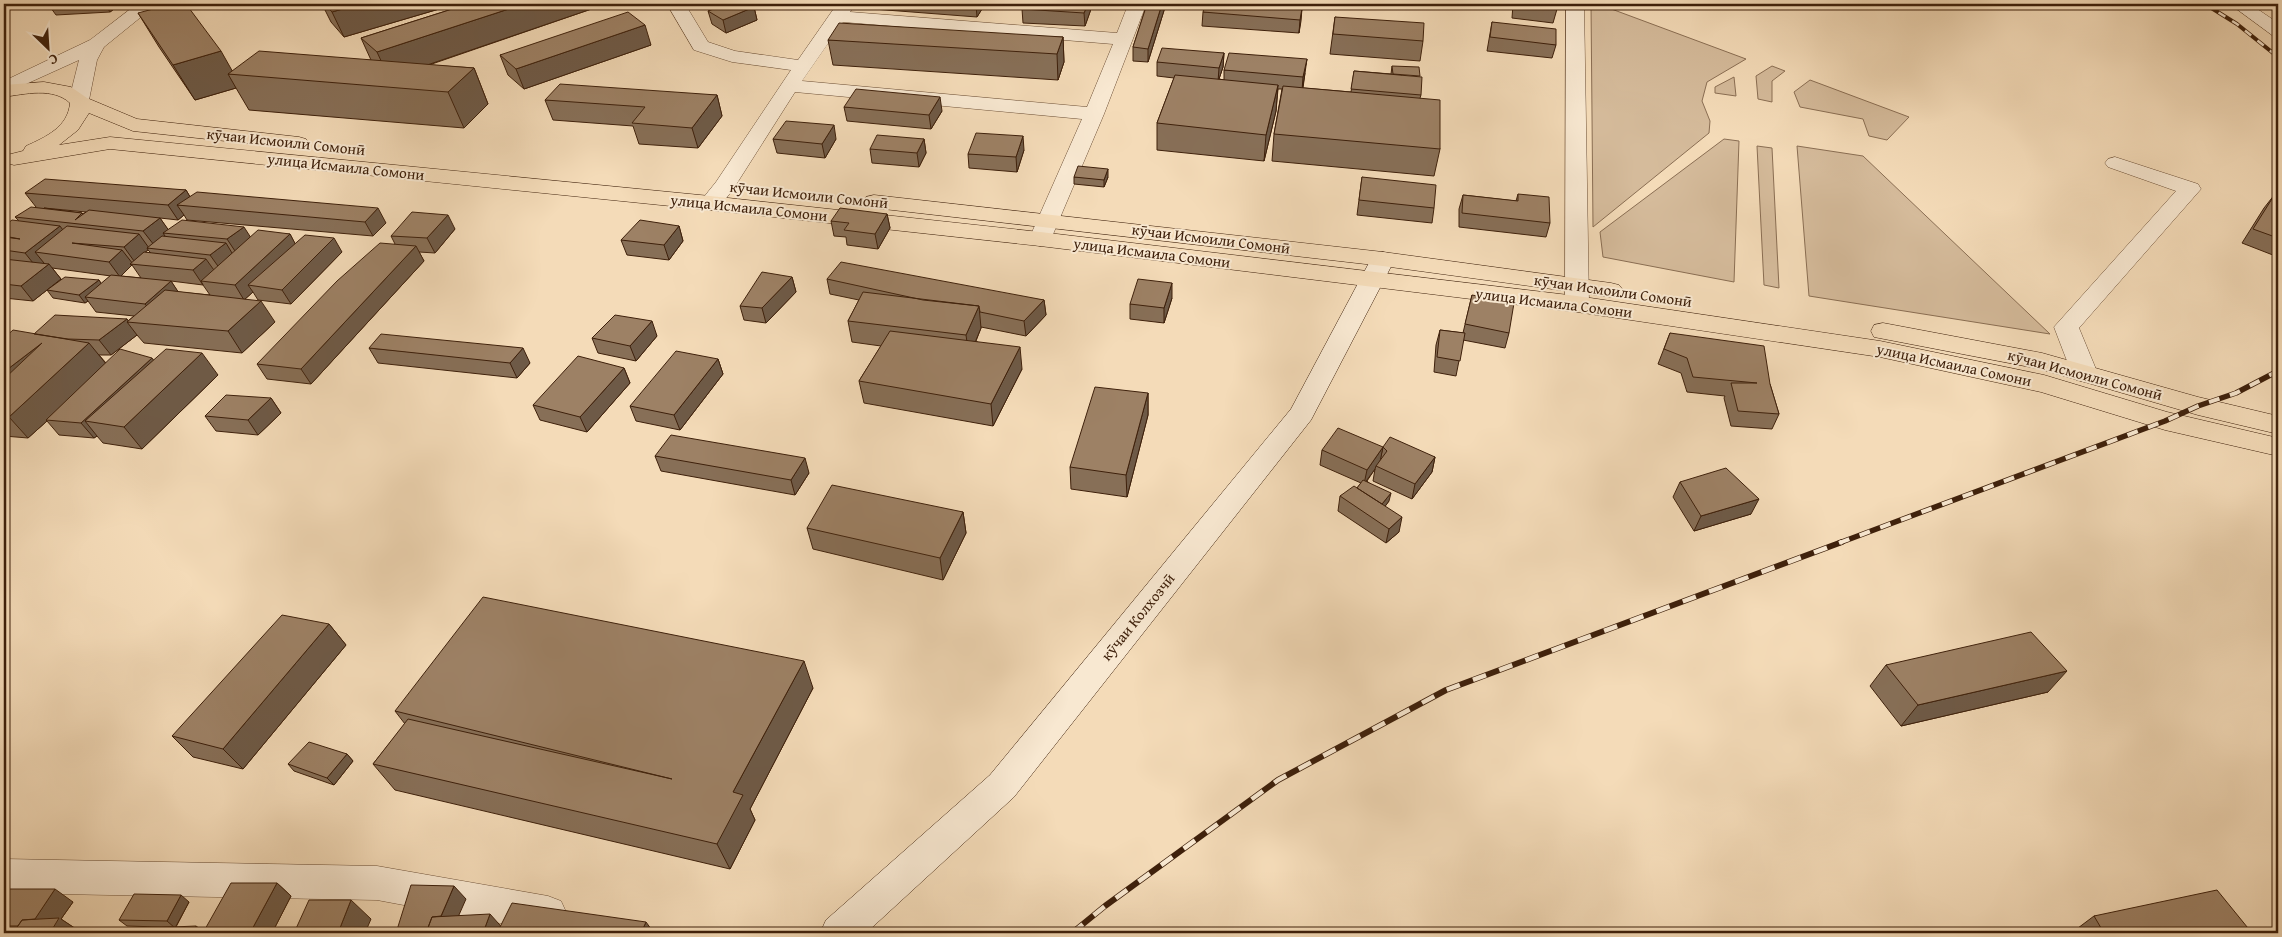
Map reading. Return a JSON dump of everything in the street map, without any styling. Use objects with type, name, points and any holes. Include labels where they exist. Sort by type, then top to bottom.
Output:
[{"type":"main road","name":"кӯчаи Исмоили Сомонӣ","points":[[4,90],[48,88],[67,92],[80,101],[133,125],[652,180],[717,194]]},
{"type":"main road","points":[[9,160],[39,148],[60,136],[74,124],[81,112],[80,101]]},
{"type":"main road","name":"улица Исмаила Сомони","points":[[9,160],[110,143],[717,194],[1044,230],[1577,295],[1880,349],[2044,384],[2165,421],[2278,447]]},
{"type":"main road","name":"кӯчаи Исмоили Сомонӣ","points":[[1577,295],[1932,339],[2042,361],[2198,406],[2278,425]]},
{"type":"street","points":[[4,90],[97,44],[148,4]]},
{"type":"street","points":[[676,4],[701,46],[732,56],[802,66]]},
{"type":"street","points":[[1044,230],[1094,114],[1135,10],[1135,4]]},
{"type":"street","points":[[1575,4],[1577,295]]},
{"type":"street","points":[[2238,4],[2278,31]]},
{"type":"street","points":[[717,194],[841,10],[1124,39]]},
{"type":"street","points":[[80,101],[88,60],[97,44]]},
{"type":"street","points":[[788,86],[1094,114]]},
{"type":"street","points":[[2084,374],[2066,327],[2190,189],[2115,163]]},
{"type":"street","name":"кӯчаи Колхозчӣ","points":[[838,933],[1002,786],[1302,414],[1377,270]]},
{"type":"street","points":[[4,876],[377,883],[582,921]]},
{"type":"shaded area","points":[[1591,4],[1598,4],[1746,59],[1707,82],[1702,101],[1710,121],[1709,133],[1593,227]]},
{"type":"shaded area","points":[[1772,66],[1785,71],[1772,81],[1772,102],[1758,99],[1756,76]]},
{"type":"shaded area","points":[[1734,77],[1736,96],[1715,93],[1715,87]]},
{"type":"shaded area","points":[[1810,80],[1909,117],[1887,140],[1869,136],[1863,119],[1800,107],[1794,92]]},
{"type":"shaded area","points":[[1724,139],[1739,141],[1734,282],[1603,257],[1600,232]]},
{"type":"shaded area","points":[[1757,146],[1772,148],[1779,288],[1764,285]]},
{"type":"shaded area","points":[[1797,146],[1863,156],[2050,334],[1809,296]]},
{"type":"building","points":[[172,4],[186,4],[221,51],[173,65],[138,13]]},
{"type":"building","points":[[325,4],[360,4],[332,12]]},
{"type":"building","points":[[468,4],[524,4],[377,52],[361,38]]},
{"type":"building","points":[[728,4],[749,4],[754,7],[723,20],[708,11]]},
{"type":"building","points":[[1025,4],[1088,4],[1084,13],[1022,9]]},
{"type":"building","points":[[1147,4],[1162,4],[1148,49],[1133,47]]},
{"type":"building","points":[[1205,4],[1252,4],[1302,8],[1300,20],[1203,12]]},
{"type":"building","points":[[1557,4],[1557,9],[1515,5]]},
{"type":"building","points":[[628,12],[645,25],[516,69],[500,55]]},
{"type":"building","points":[[1335,17],[1424,23],[1423,41],[1333,34]]},
{"type":"building","points":[[1492,22],[1556,29],[1556,45],[1490,37]]},
{"type":"building","points":[[839,23],[1063,37],[1057,54],[828,40]]},
{"type":"building","points":[[1162,48],[1224,53],[1219,68],[1157,62]]},
{"type":"building","points":[[259,51],[474,68],[448,92],[228,74]]},
{"type":"building","points":[[1229,53],[1307,59],[1303,77],[1224,70]]},
{"type":"building","points":[[1392,66],[1419,67],[1420,76],[1393,74]]},
{"type":"building","points":[[1354,71],[1422,77],[1421,95],[1351,89]]},
{"type":"building","points":[[1175,75],[1278,85],[1266,135],[1157,123]]},
{"type":"building","points":[[560,84],[717,95],[692,128],[632,123],[645,107],[545,100]]},
{"type":"building","points":[[1283,86],[1440,100],[1440,149],[1274,134]]},
{"type":"building","points":[[856,89],[940,97],[929,115],[844,107]]},
{"type":"building","points":[[786,121],[834,125],[822,144],[773,139]]},
{"type":"building","points":[[976,133],[1023,136],[1016,157],[968,154]]},
{"type":"building","points":[[877,135],[924,139],[917,153],[870,149]]},
{"type":"building","points":[[1078,166],[1108,169],[1104,180],[1074,177]]},
{"type":"building","points":[[1362,177],[1436,185],[1434,208],[1359,200]]},
{"type":"building","points":[[45,179],[186,190],[168,205],[25,193]]},
{"type":"building","points":[[197,192],[378,208],[365,222],[177,205]]},
{"type":"building","points":[[1518,194],[1549,197],[1550,223],[1462,213],[1463,195],[1518,201]]},
{"type":"building","points":[[2275,194],[2278,195],[2278,238],[2253,229]]},
{"type":"building","points":[[31,207],[82,213],[75,220],[89,210],[160,218],[143,231],[15,217]]},
{"type":"building","points":[[840,208],[887,214],[875,234],[844,230],[849,223],[831,221]]},
{"type":"building","points":[[412,212],[448,215],[427,238],[391,236]]},
{"type":"building","points":[[12,220],[60,226],[25,253],[4,250],[4,237],[20,239],[4,236],[4,226]]},
{"type":"building","points":[[182,220],[244,227],[227,239],[163,233]]},
{"type":"building","points":[[640,220],[679,226],[664,245],[621,240]]},
{"type":"building","points":[[67,226],[139,234],[124,247],[72,243],[122,250],[109,262],[35,252]]},
{"type":"building","points":[[258,230],[290,234],[235,285],[201,281]]},
{"type":"building","points":[[305,235],[334,238],[282,290],[248,285]]},
{"type":"building","points":[[162,236],[226,243],[210,255],[147,248]]},
{"type":"building","points":[[380,243],[416,246],[301,369],[257,364],[337,281]]},
{"type":"building","points":[[144,252],[206,259],[193,270],[130,264]]},
{"type":"building","points":[[4,259],[49,264],[21,286],[4,284]]},
{"type":"building","points":[[841,262],[1044,300],[1024,321],[980,312],[979,306],[923,300],[827,279]]},
{"type":"building","points":[[762,272],[792,277],[762,308],[740,306]]},
{"type":"building","points":[[111,275],[171,281],[145,304],[85,297]]},
{"type":"building","points":[[65,277],[99,280],[79,295],[47,290]]},
{"type":"building","points":[[1138,279],[1172,283],[1164,308],[1130,304]]},
{"type":"building","points":[[165,290],[261,301],[228,331],[127,322]]},
{"type":"building","points":[[863,292],[979,306],[966,335],[848,321]]},
{"type":"building","points":[[1472,295],[1514,303],[1509,333],[1465,324]]},
{"type":"building","points":[[55,315],[127,319],[99,340],[68,339],[34,334]]},
{"type":"building","points":[[615,315],[652,321],[630,346],[592,338]]},
{"type":"building","points":[[13,330],[89,343],[9,417],[4,416],[4,379],[42,343],[4,372],[4,338]]},
{"type":"building","points":[[1440,330],[1465,333],[1460,361],[1437,357]]},
{"type":"building","points":[[890,331],[1020,347],[991,404],[859,381]]},
{"type":"building","points":[[1670,333],[1764,346],[1770,384],[1779,414],[1738,411],[1731,383],[1757,383],[1693,377],[1687,358],[1664,349]]},
{"type":"building","points":[[381,334],[523,348],[510,363],[369,348]]},
{"type":"building","points":[[120,349],[152,358],[81,423],[46,420]]},
{"type":"building","points":[[166,349],[202,353],[124,427],[85,421]]},
{"type":"building","points":[[676,351],[718,359],[674,415],[630,406]]},
{"type":"building","points":[[578,356],[624,368],[580,417],[533,405]]},
{"type":"building","points":[[1095,387],[1148,393],[1126,475],[1070,467]]},
{"type":"building","points":[[226,395],[271,398],[248,420],[205,416]]},
{"type":"building","points":[[1338,428],[1383,447],[1367,470],[1322,450]]},
{"type":"building","points":[[671,435],[805,458],[791,480],[655,456]]},
{"type":"building","points":[[1390,437],[1435,457],[1415,484],[1376,466],[1387,451],[1383,447]]},
{"type":"building","points":[[1726,468],[1759,499],[1701,516],[1680,482]]},
{"type":"building","points":[[1363,480],[1391,493],[1382,504],[1357,488]]},
{"type":"building","points":[[832,485],[963,512],[940,558],[807,528]]},
{"type":"building","points":[[1354,486],[1402,517],[1389,529],[1340,496]]},
{"type":"building","points":[[483,597],[804,661],[733,792],[743,795],[717,844],[373,764],[408,719],[672,779],[395,711]]},
{"type":"building","points":[[282,615],[329,624],[223,749],[172,736]]},
{"type":"building","points":[[2031,632],[2067,671],[1918,705],[1886,665]]},
{"type":"building","points":[[309,742],[347,754],[327,778],[288,764]]},
{"type":"building","points":[[231,883],[277,883],[250,933],[204,931]]},
{"type":"building","points":[[411,885],[454,886],[441,916],[432,917],[426,933],[396,933]]},
{"type":"building","points":[[4,889],[55,889],[35,919],[22,920],[18,926],[4,926]]},
{"type":"building","points":[[2217,890],[2252,933],[2104,933],[2094,916]]},
{"type":"building","points":[[134,894],[181,895],[167,921],[119,920]]},
{"type":"building","points":[[309,900],[351,900],[338,933],[294,933]]},
{"type":"building","points":[[512,903],[646,922],[641,933],[497,933]]},
{"type":"building","points":[[490,914],[483,933],[426,933],[432,917]]},
{"type":"building","points":[[59,918],[50,933],[13,933],[22,920]]},
{"type":"building","points":[[196,926],[193,933],[124,933],[126,929]]},
{"type":"railway","points":[[2205,4],[2237,24],[2278,57]]},
{"type":"railway","points":[[1839,543],[2165,421],[2198,406],[2236,393],[2278,371]]},
{"type":"railway","points":[[1072,933],[1105,906],[1278,780],[1446,690],[1842,542]]}]
